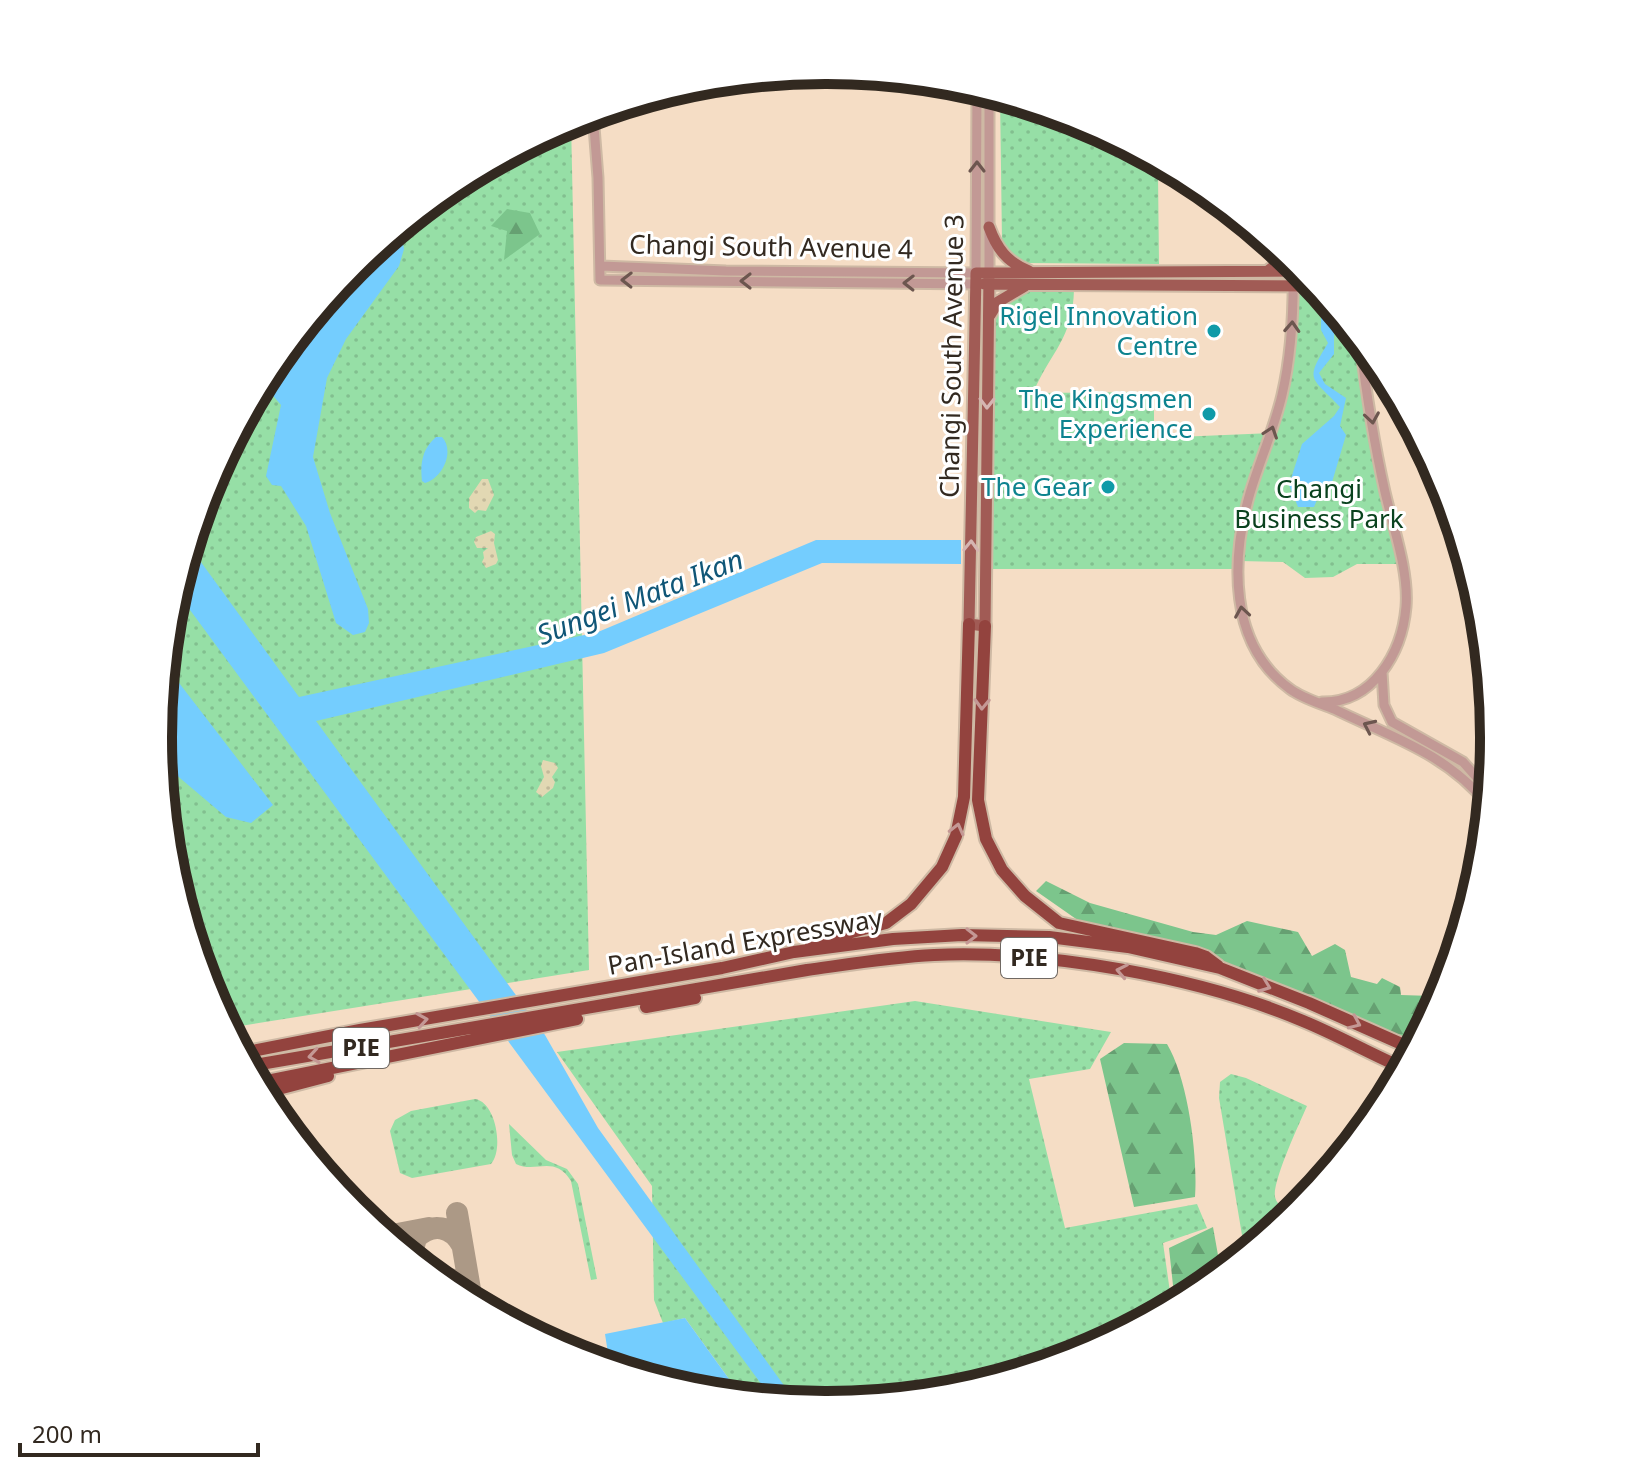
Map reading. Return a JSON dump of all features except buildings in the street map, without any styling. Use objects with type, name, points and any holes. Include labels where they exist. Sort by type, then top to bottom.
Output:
[{"type":"highway","points":[[794,952],[810,944],[886,923],[911,904],[942,867],[956,836],[964,797],[969,624]]},
{"type":"highway","points":[[985,626],[978,800],[986,839],[1002,870],[1025,896],[1059,923],[1195,953],[1220,968]]},
{"type":"highway","name":"Pan-Island Expressway","points":[[252,1050],[722,968],[794,952],[893,939],[962,935],[1049,937],[1128,947],[1220,968],[1403,1044]]},
{"type":"highway","name":"Pan-Island Expressway","points":[[492,1030],[858,963],[935,955],[1001,956],[1117,969],[1198,988],[1303,1021],[1392,1064]]},
{"type":"highway","points":[[276,1089],[492,1030]]},
{"type":"highway","name":"PIE","points":[[260,1064],[492,1030]]},
{"type":"highway","points":[[270,1080],[404,1054]]},
{"type":"main road","points":[[989,227],[1007,259],[1031,279]]},
{"type":"main road","points":[[1265,272],[1278,265]]},
{"type":"main road","points":[[988,325],[991,312],[998,302],[1031,279],[1282,270]]},
{"type":"main road","points":[[982,278],[1299,287]]},
{"type":"main road","name":"Changi South Avenue 3","points":[[982,278],[988,325],[985,626]]},
{"type":"main road","name":"Changi South Avenue 3","points":[[969,624],[982,278]]},
{"type":"main road","points":[[969,624],[985,626]]},
{"type":"street","name":"Changi South Avenue 3","points":[[977,102],[982,278]]},
{"type":"street","name":"Changi South Avenue 3","points":[[982,278],[989,227],[989,105]]},
{"type":"street","points":[[594,127],[601,266]]},
{"type":"street","name":"Changi South Avenue 4","points":[[601,266],[982,278],[600,280],[601,266]]},
{"type":"street","points":[[1294,281],[1291,345],[1283,393],[1250,493],[1241,535],[1239,586],[1248,638],[1260,660],[1291,689],[1444,762],[1477,791]]},
{"type":"street","points":[[1319,702],[1336,703],[1349,699],[1374,683],[1392,656],[1403,625],[1406,583],[1383,482],[1364,368]]},
{"type":"street","points":[[1382,672],[1388,715],[1400,729],[1463,762],[1478,774]]},
{"type":"green space","points":[[1000,108],[1076,134],[1158,175],[1159,264],[1020,263],[1002,242]]},
{"type":"green space","points":[[571,136],[589,970],[240,1026],[207,948],[185,865],[178,823],[172,738],[178,652],[185,610],[207,527],[240,448],[283,374],[335,307],[395,246],[463,194],[537,151]]},
{"type":"green space","points":[[507,209],[530,213],[540,234],[504,260],[507,231],[491,226]]},
{"type":"green space","name":"Changi Business Park","points":[[1029,285],[1074,289],[1073,306],[1065,333],[1033,393],[1154,392],[1154,438],[1272,433],[1293,287],[1299,287],[1365,369],[1401,564],[1357,564],[1333,577],[1305,578],[1283,562],[1240,561],[1239,569],[986,569],[991,312]]},
{"type":"green space","points":[[1046,881],[1090,903],[1193,932],[1216,935],[1247,921],[1298,932],[1312,956],[1335,944],[1345,950],[1351,977],[1377,984],[1382,978],[1400,987],[1401,995],[1426,996],[1405,1041],[1194,949],[1089,928],[1036,891]]},
{"type":"green space","points":[[915,1001],[1111,1032],[1090,1069],[1029,1079],[1065,1228],[1197,1204],[1207,1228],[1163,1243],[1170,1293],[1115,1324],[1036,1356],[953,1378],[869,1390],[783,1390],[732,1384],[685,1318],[663,1323],[654,1300],[652,1186],[557,1052]]},
{"type":"green space","points":[[1124,1043],[1167,1044],[1174,1059],[1190,1118],[1195,1197],[1134,1207],[1100,1059]]},
{"type":"green space","points":[[1231,1074],[1246,1078],[1307,1106],[1275,1189],[1275,1197],[1282,1206],[1243,1241],[1219,1098],[1220,1082]]},
{"type":"green space","points":[[475,1099],[488,1108],[496,1127],[497,1148],[491,1164],[412,1178],[400,1173],[390,1131],[395,1120],[411,1111]]},
{"type":"green space","points":[[509,1124],[546,1160],[567,1169],[578,1184],[597,1279],[591,1280],[571,1181],[558,1168],[516,1164]]},
{"type":"green space","points":[[1213,1227],[1219,1260],[1174,1290],[1169,1248]]},
{"type":"sand","points":[[482,479],[488,479],[494,495],[486,511],[478,510],[475,513],[469,508],[469,498]]},
{"type":"sand","points":[[491,531],[495,534],[498,560],[486,568],[482,562],[483,552],[488,548],[477,548],[474,542],[476,537]]},
{"type":"sand","points":[[543,760],[555,763],[558,768],[552,777],[555,782],[553,788],[542,797],[536,792],[544,777]]},
{"type":"water","points":[[402,240],[404,249],[399,266],[346,339],[327,378],[313,457],[330,513],[368,609],[369,623],[365,632],[353,635],[336,623],[306,526],[281,486],[272,485],[266,476],[281,405],[271,393],[283,374],[335,307]]},
{"type":"water","points":[[1321,312],[1334,328],[1334,354],[1319,373],[1325,384],[1346,398],[1340,426],[1346,435],[1330,489],[1323,486],[1314,507],[1298,507],[1289,485],[1302,444],[1340,407],[1314,378],[1316,365],[1328,343],[1321,330]]},
{"type":"water","points":[[436,437],[442,437],[446,443],[447,456],[442,470],[425,483],[421,475],[423,457]]},
{"type":"water","points":[[816,540],[961,540],[961,564],[822,563],[604,653],[316,721],[545,1035],[598,1128],[787,1390],[764,1388],[186,605],[198,558],[299,697],[598,632]]},
{"type":"water","points":[[176,678],[273,805],[251,823],[226,817],[174,773]]},
{"type":"water","points":[[685,1318],[732,1384],[657,1369],[608,1353],[605,1334]]},
{"type":"taxiway","points":[[457,1213],[469,1285]]},
{"type":"taxiway","points":[[400,1233],[429,1228]]},
{"type":"taxiway","points":[[414,1245],[422,1233],[441,1228],[453,1234],[462,1245]]},
{"type":"place","name":"Rigel Innovation Centre","points":[[1214,331]]},
{"type":"place","name":"The Kingsmen Experience","points":[[1209,414]]},
{"type":"place","name":"The Gear","points":[[1108,487]]},
{"type":"water label","name":"Sungei Mata Ikan","points":[[640,597]]}]
